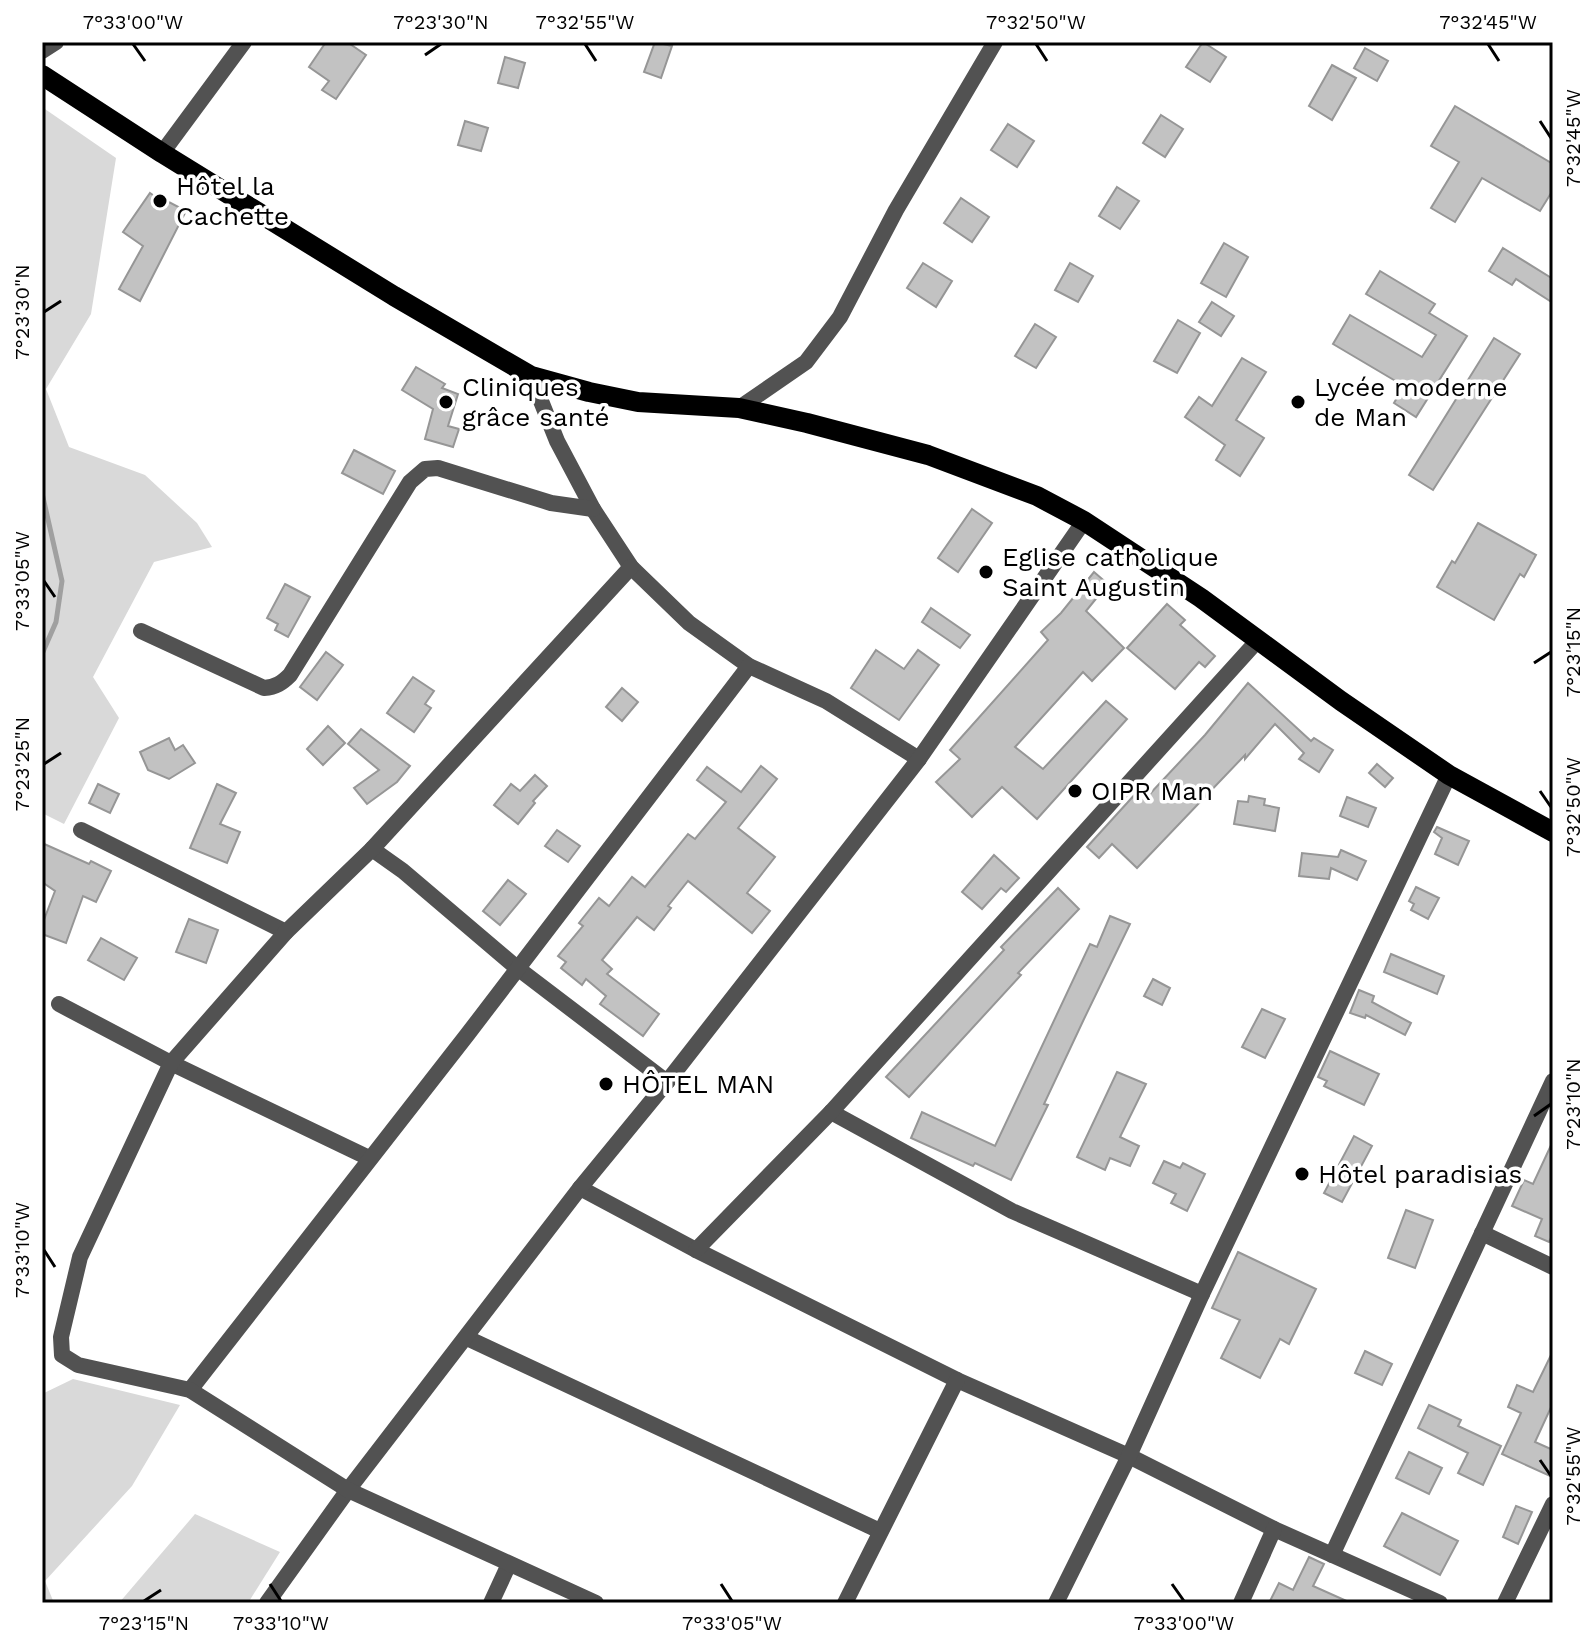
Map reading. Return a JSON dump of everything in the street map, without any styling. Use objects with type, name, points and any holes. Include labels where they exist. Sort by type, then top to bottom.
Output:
[{"type":"main road","points":[[42,75],[162,153],[531,376],[638,402],[739,408],[928,455],[1037,496],[1084,521],[1259,639],[1341,701],[1449,775],[1553,832]]},
{"type":"street","points":[[42,51],[56,42]]},
{"type":"street","points":[[162,153],[244,42]]},
{"type":"street","points":[[739,408],[806,362],[840,317],[896,210],[995,42]]},
{"type":"street","points":[[531,376],[557,441],[593,509],[631,567],[689,623],[749,666],[826,701],[919,759]]},
{"type":"street","points":[[141,631],[264,688],[272,688],[290,675],[410,482],[425,469],[438,468],[551,503],[593,509]]},
{"type":"street","points":[[267,1603],[348,1490],[580,1188],[667,1082],[919,759],[1084,521]]},
{"type":"street","points":[[596,1603],[348,1490],[190,1390],[78,1365],[62,1355],[61,1337],[80,1257],[171,1063],[286,932],[372,849],[631,567]]},
{"type":"street","points":[[696,1250],[831,1112],[1259,639]]},
{"type":"street","points":[[190,1390],[715,714],[749,666]]},
{"type":"street","points":[[1056,1603],[1129,1456],[1202,1294],[1449,775]]},
{"type":"street","points":[[81,830],[286,932]]},
{"type":"street","points":[[372,849],[403,871],[516,967],[667,1082]]},
{"type":"street","points":[[59,1004],[171,1063],[369,1158]]},
{"type":"street","points":[[1332,1555],[1553,1081]]},
{"type":"street","points":[[831,1112],[1012,1211],[1202,1294]]},
{"type":"street","points":[[580,1188],[696,1250],[957,1380],[1129,1456],[1274,1529],[1440,1603]]},
{"type":"street","points":[[1482,1233],[1553,1267]]},
{"type":"street","points":[[467,1338],[880,1531]]},
{"type":"street","points":[[845,1603],[957,1380]]},
{"type":"street","points":[[1505,1603],[1553,1504]]},
{"type":"street","points":[[1241,1603],[1274,1529]]},
{"type":"street","points":[[491,1603],[509,1564]]},
{"type":"shaded area","points":[[42,107],[116,158],[91,314],[46,389],[69,447],[145,475],[197,523],[212,547],[154,562],[93,677],[119,718],[64,824],[42,813]]},
{"type":"shaded area","points":[[73,1379],[180,1405],[132,1486],[45,1581],[54,1603],[42,1603],[42,1394]]},
{"type":"shaded area","points":[[195,1514],[280,1552],[248,1603],[119,1603]]},
{"type":"building","points":[[326,42],[347,42],[366,55],[336,99],[322,90],[329,81],[309,67]]},
{"type":"building","points":[[655,42],[672,46],[661,78],[644,72]]},
{"type":"building","points":[[1203,42],[1226,57],[1210,82],[1186,67]]},
{"type":"building","points":[[1365,48],[1388,61],[1377,81],[1354,68]]},
{"type":"building","points":[[505,57],[525,63],[518,88],[498,83]]},
{"type":"building","points":[[1332,65],[1356,78],[1332,120],[1309,106]]},
{"type":"building","points":[[1455,106],[1553,164],[1553,190],[1540,211],[1482,178],[1455,222],[1431,208],[1459,162],[1431,146]]},
{"type":"building","points":[[1161,115],[1183,129],[1165,157],[1143,143]]},
{"type":"building","points":[[465,121],[488,128],[481,151],[458,145]]},
{"type":"building","points":[[1008,124],[1034,141],[1017,167],[991,150]]},
{"type":"building","points":[[1117,187],[1139,201],[1120,229],[1099,216]]},
{"type":"building","points":[[150,193],[167,205],[169,202],[186,211],[140,301],[119,289],[143,246],[123,232]]},
{"type":"building","points":[[961,198],[989,217],[972,242],[944,223]]},
{"type":"building","points":[[1224,243],[1248,257],[1226,297],[1201,283]]},
{"type":"building","points":[[1503,248],[1553,279],[1553,303],[1516,279],[1512,285],[1489,271]]},
{"type":"building","points":[[923,263],[952,281],[936,307],[907,288]]},
{"type":"building","points":[[1070,263],[1093,276],[1078,302],[1055,290]]},
{"type":"building","points":[[1380,271],[1435,304],[1429,313],[1467,336],[1416,417],[1394,403],[1404,386],[1333,344],[1350,315],[1422,357],[1436,335],[1366,294]]},
{"type":"building","points":[[1212,302],[1234,316],[1221,336],[1199,322]]},
{"type":"building","points":[[1178,320],[1200,333],[1177,373],[1154,361]]},
{"type":"building","points":[[1035,324],[1056,337],[1036,368],[1015,356]]},
{"type":"building","points":[[1494,338],[1520,354],[1433,490],[1409,475]]},
{"type":"building","points":[[1242,358],[1266,372],[1236,420],[1264,438],[1240,476],[1216,460],[1225,445],[1185,417],[1199,397],[1212,406]]},
{"type":"building","points":[[416,367],[445,384],[442,388],[458,394],[448,426],[459,429],[453,447],[425,439],[433,409],[402,390]]},
{"type":"building","points":[[354,450],[395,471],[383,494],[342,473]]},
{"type":"building","points":[[972,509],[992,523],[958,572],[938,558]]},
{"type":"building","points":[[1478,523],[1536,555],[1524,577],[1520,574],[1494,620],[1437,587]]},
{"type":"building","points":[[1094,572],[1108,584],[1086,611],[1124,648],[1092,681],[1083,672],[1015,747],[1043,769],[1106,701],[1127,719],[1037,819],[1002,787],[972,817],[936,782],[960,759],[950,750],[1048,640],[1041,632],[1061,613]]},
{"type":"building","points":[[285,584],[310,597],[288,637],[275,630],[278,624],[267,618]]},
{"type":"building","points":[[1167,604],[1185,620],[1180,625],[1215,656],[1205,667],[1199,662],[1175,689],[1127,648]]},
{"type":"building","points":[[931,608],[970,635],[960,648],[922,622]]},
{"type":"building","points":[[876,650],[904,669],[918,650],[939,665],[899,720],[851,688]]},
{"type":"building","points":[[326,652],[343,665],[317,700],[300,687]]},
{"type":"building","points":[[413,677],[434,691],[425,704],[431,708],[414,732],[387,713]]},
{"type":"building","points":[[1248,683],[1311,741],[1314,738],[1333,750],[1319,772],[1299,759],[1304,753],[1275,724],[1245,759],[1245,755],[1137,868],[1112,844],[1099,858],[1087,847],[1138,791],[1146,798]]},
{"type":"building","points":[[622,688],[638,702],[622,721],[606,707]]},
{"type":"building","points":[[328,726],[345,743],[323,765],[307,749]]},
{"type":"building","points":[[361,729],[410,766],[397,782],[367,804],[354,788],[379,770],[348,744]]},
{"type":"building","points":[[169,738],[175,750],[183,745],[195,763],[169,779],[148,770],[140,752]]},
{"type":"building","points":[[1377,764],[1393,778],[1385,787],[1369,773]]},
{"type":"building","points":[[761,766],[777,779],[738,828],[775,857],[747,893],[770,911],[752,933],[688,881],[654,930],[637,917],[602,960],[612,969],[607,974],[659,1014],[643,1036],[600,1004],[606,996],[586,979],[582,985],[561,968],[566,962],[558,956],[583,926],[579,923],[599,898],[609,906],[632,877],[645,887],[688,834],[695,839],[726,802],[697,780],[707,767],[741,792]]},
{"type":"building","points":[[535,775],[547,786],[518,824],[494,805],[511,784],[520,791]]},
{"type":"building","points":[[98,784],[119,794],[110,813],[89,803]]},
{"type":"building","points":[[217,784],[236,793],[220,824],[240,832],[227,863],[190,848]]},
{"type":"building","points":[[1249,796],[1265,799],[1264,805],[1279,808],[1275,831],[1234,824],[1238,801],[1248,802]]},
{"type":"building","points":[[1347,797],[1376,808],[1368,827],[1340,816]]},
{"type":"building","points":[[1437,827],[1469,841],[1458,865],[1435,854],[1442,838],[1434,832]]},
{"type":"building","points":[[557,830],[580,846],[568,862],[545,846]]},
{"type":"building","points":[[42,843],[111,871],[96,902],[83,896],[66,943],[42,934],[42,925],[55,891],[42,882]]},
{"type":"building","points":[[1341,850],[1366,861],[1357,880],[1331,868],[1329,879],[1299,876],[1302,853],[1338,857]]},
{"type":"building","points":[[994,855],[1019,878],[1006,892],[1001,888],[982,909],[962,892]]},
{"type":"building","points":[[508,880],[526,894],[500,925],[483,911]]},
{"type":"building","points":[[1416,887],[1439,898],[1428,919],[1411,910],[1414,904],[1409,901]]},
{"type":"building","points":[[1058,888],[1079,909],[909,1097],[886,1077],[1004,950],[1001,947]]},
{"type":"building","points":[[1110,916],[1130,924],[1011,1180],[911,1138],[922,1112],[995,1146],[1090,944],[1097,947]]},
{"type":"building","points":[[189,919],[218,930],[206,963],[176,952]]},
{"type":"building","points":[[101,938],[137,958],[124,980],[88,960]]},
{"type":"building","points":[[1391,954],[1444,976],[1437,994],[1384,972]]},
{"type":"building","points":[[1153,979],[1170,988],[1162,1005],[1144,996]]},
{"type":"building","points":[[1359,990],[1374,996],[1372,1002],[1411,1023],[1405,1035],[1366,1015],[1365,1018],[1350,1013]]},
{"type":"building","points":[[1262,1009],[1285,1019],[1265,1058],[1242,1047]]},
{"type":"building","points":[[1330,1051],[1379,1074],[1364,1105],[1324,1086],[1327,1081],[1318,1077]]},
{"type":"building","points":[[1117,1072],[1146,1084],[1120,1137],[1139,1146],[1130,1166],[1110,1158],[1105,1170],[1077,1157]]},
{"type":"building","points":[[1354,1136],[1372,1146],[1342,1202],[1324,1193]]},
{"type":"building","points":[[1553,1141],[1553,1234],[1549,1242],[1535,1236],[1542,1219],[1512,1206],[1524,1180],[1533,1184]]},
{"type":"building","points":[[1164,1161],[1180,1168],[1183,1163],[1205,1174],[1187,1211],[1171,1203],[1176,1194],[1153,1183]]},
{"type":"building","points":[[1406,1210],[1433,1220],[1415,1268],[1388,1258]]},
{"type":"building","points":[[1238,1252],[1316,1289],[1289,1344],[1280,1339],[1260,1378],[1221,1358],[1240,1320],[1212,1308]]},
{"type":"building","points":[[1365,1351],[1392,1364],[1382,1385],[1355,1373]]},
{"type":"building","points":[[1553,1351],[1553,1403],[1535,1442],[1553,1450],[1550,1476],[1502,1454],[1521,1413],[1508,1407],[1517,1385],[1533,1392]]},
{"type":"building","points":[[1429,1405],[1461,1420],[1458,1426],[1501,1446],[1483,1485],[1458,1473],[1468,1453],[1418,1428]]},
{"type":"building","points":[[1409,1452],[1442,1468],[1429,1494],[1396,1478]]},
{"type":"building","points":[[1516,1506],[1532,1512],[1518,1544],[1503,1537]]},
{"type":"building","points":[[1402,1513],[1458,1541],[1440,1575],[1384,1546]]},
{"type":"building","points":[[1309,1557],[1324,1564],[1313,1586],[1351,1603],[1269,1603],[1279,1583],[1293,1590]]},
{"type":"waterway","points":[[42,493],[62,581],[56,622],[42,654]]},
{"type":"place","name":"Hôtel la Cachette","points":[[160,201]]},
{"type":"place","name":"Cliniques grâce santé","points":[[446,402]]},
{"type":"place","name":"Lycée moderne de Man","points":[[1298,402]]},
{"type":"place","name":"Eglise catholique Saint Augustin","points":[[986,572]]},
{"type":"place","name":"OIPR Man","points":[[1075,791]]},
{"type":"place","name":"HÔTEL MAN","points":[[606,1084]]},
{"type":"place","name":"Hôtel paradisias","points":[[1302,1174]]}]
